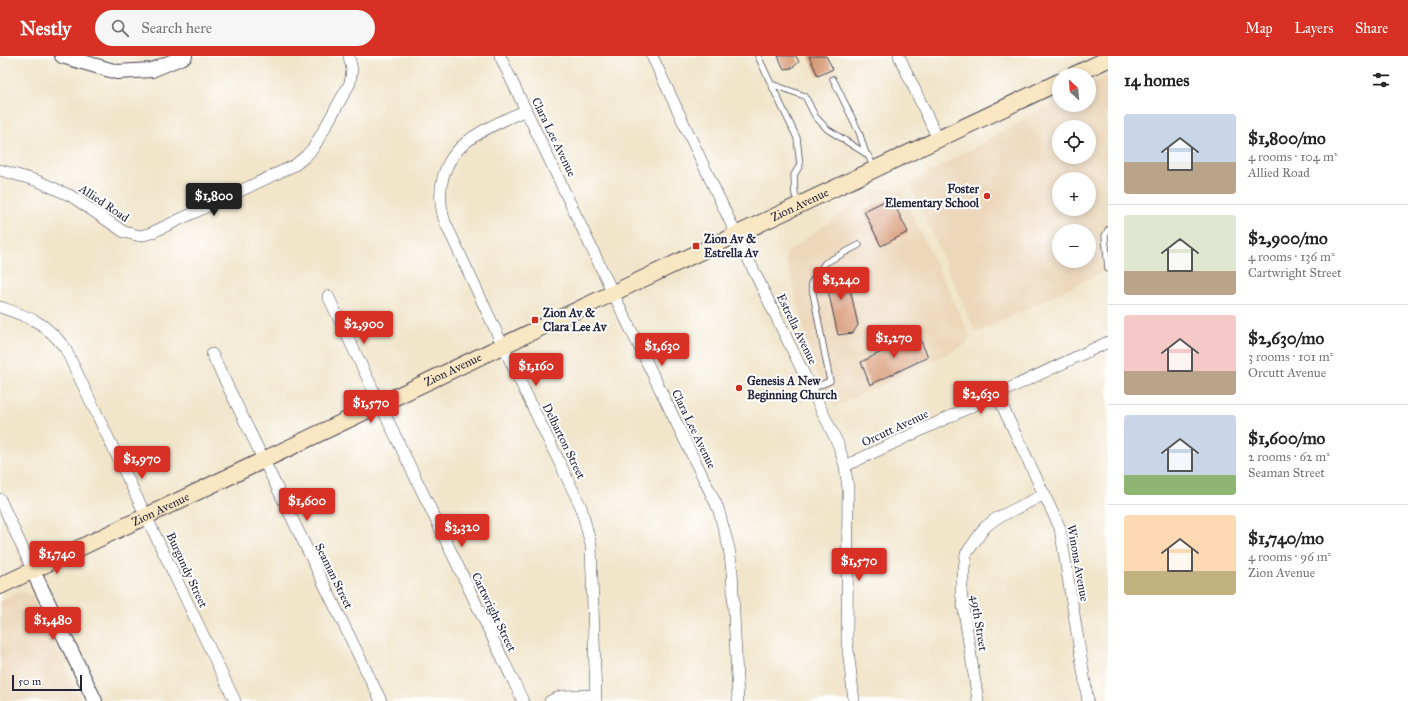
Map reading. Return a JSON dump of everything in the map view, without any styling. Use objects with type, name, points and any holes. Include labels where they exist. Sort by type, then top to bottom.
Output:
[{"type":"main road","points":[[1089,68],[1108,59]]},
{"type":"main road","name":"Zion Avenue","points":[[0,586],[799,204],[1052,85]]},
{"type":"street","points":[[62,56],[117,72],[152,70],[186,56]]},
{"type":"street","name":"Allied Road","points":[[0,170],[38,181],[71,196],[124,232],[140,236],[151,233],[295,166],[301,161],[314,147],[350,83],[352,70],[349,56]]},
{"type":"street","name":"Clara Lee Avenue","points":[[500,56],[718,508],[729,548],[732,571],[738,701]]},
{"type":"street","name":"Estrella Avenue","points":[[652,56],[838,444],[845,466],[848,489],[847,641],[854,701]]},
{"type":"street","points":[[900,56],[938,139]]},
{"type":"street","name":"Delbarton Street","points":[[526,110],[478,134],[463,144],[456,151],[446,166],[442,180],[440,194],[441,208],[445,222],[503,346],[582,507],[591,545],[596,698]]},
{"type":"street","name":"Cartwright Street","points":[[328,296],[523,701]]},
{"type":"street","name":"Burgundy Street","points":[[0,307],[34,319],[51,332],[65,348],[235,701]]},
{"type":"street","name":"Orcutt Avenue","points":[[845,466],[1108,342]]},
{"type":"street","name":"Seaman Street","points":[[212,354],[381,701]]},
{"type":"street","name":"Winona Avenue","points":[[997,395],[1060,528],[1088,701]]},
{"type":"street","name":"49th Street","points":[[978,701],[961,592],[966,554],[985,527],[991,522],[1045,494]]},
{"type":"street","points":[[0,499],[95,701]]},
{"type":"street","points":[[550,701],[562,696],[596,698]]},
{"type":"lane","points":[[758,56],[797,138],[800,165],[794,175],[796,195],[799,204]]},
{"type":"lane","points":[[833,79],[859,132],[866,154]]},
{"type":"lane","points":[[771,84],[805,96],[815,116],[827,129],[868,155],[874,169]]},
{"type":"lane","points":[[1108,230],[1104,236],[1108,269]]},
{"type":"lane","points":[[811,389],[830,381],[811,283],[825,263],[859,244]]},
{"type":"shaded area","name":"Foster Elementary School","points":[[1108,75],[1108,270],[976,333],[910,183],[1052,104],[1052,112],[1096,112],[1096,81]]},
{"type":"shaded area","points":[[874,189],[900,189],[971,338],[965,345],[835,407],[816,372],[785,254]]},
{"type":"shaded area","points":[[19,592],[31,595],[81,701],[0,701],[0,602]]},
{"type":"building","points":[[778,56],[796,56],[799,62],[792,68],[784,69]]},
{"type":"building","points":[[809,56],[826,56],[833,69],[818,76]]},
{"type":"building","points":[[891,198],[908,232],[881,246],[864,211]]},
{"type":"building","points":[[836,269],[846,270],[858,325],[853,333],[838,335],[824,272]]},
{"type":"building","points":[[918,334],[928,357],[870,385],[861,362]]},
{"type":"place","name":"Foster Elementary School","points":[[987,196]]},
{"type":"place","name":"Zion Av & Estrella Av","points":[[696,246]]},
{"type":"place","name":"Zion Av & Clara Lee Av","points":[[535,320]]},
{"type":"place","name":"Genesis A New Beginning Church","points":[[739,388]]}]
